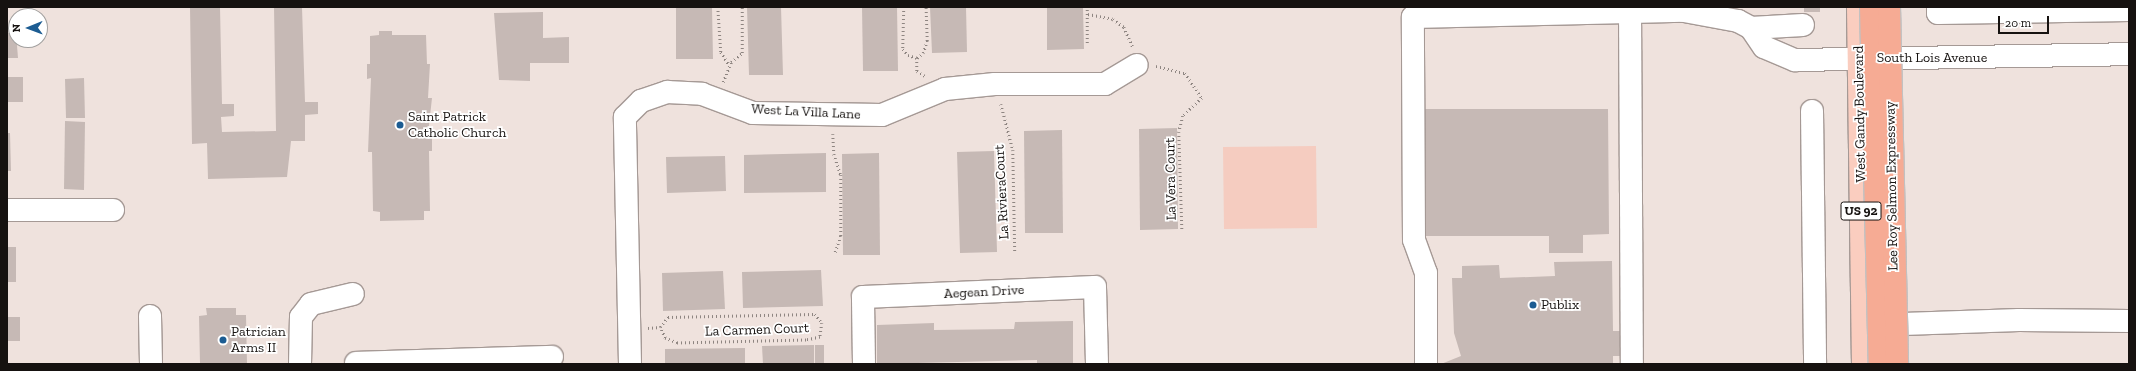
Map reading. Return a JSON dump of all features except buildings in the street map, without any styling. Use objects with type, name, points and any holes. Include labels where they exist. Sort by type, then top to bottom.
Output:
[{"type":"highway","name":"Lee Roy Selmon Expressway","points":[[1871,7],[1880,364]]},
{"type":"highway","name":"Lee Roy Selmon Expressway","points":[[1889,7],[1897,364]]},
{"type":"main road","name":"West Gandy Boulevard","points":[[1858,7],[1863,364]]},
{"type":"main road","points":[[1868,7],[1877,36],[1900,59]]},
{"type":"main road","name":"US 92","points":[[1899,7],[1902,292],[1905,364]]},
{"type":"main road","points":[[1859,58],[1883,83],[1891,121],[1894,270],[1902,292]]},
{"type":"main road","points":[[1862,338],[1871,354],[1872,364]]},
{"type":"street","points":[[1938,7],[1938,13],[2129,10]]},
{"type":"street","points":[[1630,9],[1632,364]]},
{"type":"street","points":[[1426,364],[1426,273],[1414,240],[1413,17],[1630,9],[1710,14],[1751,28],[1803,25]]},
{"type":"street","name":"South Lois Avenue","points":[[1751,28],[1764,47],[1795,60],[2129,54]]},
{"type":"street","name":"West La Villa Lane","points":[[630,364],[625,117],[641,102],[667,92],[702,94],[753,113],[882,115],[933,92],[995,84],[1105,84],[1137,65]]},
{"type":"street","points":[[1812,111],[1815,364]]},
{"type":"street","points":[[7,210],[113,210]]},
{"type":"street","name":"Aegean Drive","points":[[864,364],[863,297],[1095,287],[1097,364]]},
{"type":"street","points":[[300,364],[301,317],[311,304],[353,294]]},
{"type":"street","points":[[150,316],[151,364]]},
{"type":"street","points":[[1903,324],[2019,320],[2129,321]]},
{"type":"street","points":[[356,363],[552,357]]},
{"type":"path","points":[[718,7],[721,52],[729,65],[742,53],[742,7]]},
{"type":"path","points":[[904,7],[903,48],[908,55],[917,58],[923,54],[927,41],[926,7]]},
{"type":"path","points":[[1087,43],[1088,7]]},
{"type":"path","points":[[1088,14],[1113,19],[1124,27],[1137,65]]},
{"type":"path","name":"La Vera Court","points":[[1137,65],[1162,66],[1186,73],[1201,92],[1202,98],[1183,116],[1179,132],[1182,229]]},
{"type":"path","name":"La RivieraCourt","points":[[995,84],[1013,150],[1014,253]]},
{"type":"path","points":[[833,115],[834,154],[841,175],[841,236],[835,253]]},
{"type":"path","name":"La Carmen Court","points":[[815,314],[822,323],[820,338],[677,343],[666,338],[660,327],[668,317],[815,314]]},
{"type":"shaded area","points":[[1316,146],[1317,228],[1224,229],[1223,147]]},
{"type":"place","name":"Saint Patrick Catholic Church","points":[[400,125]]},
{"type":"place","name":"Publix","points":[[1533,305]]},
{"type":"place","name":"Patrician Arms II","points":[[223,340]]}]
